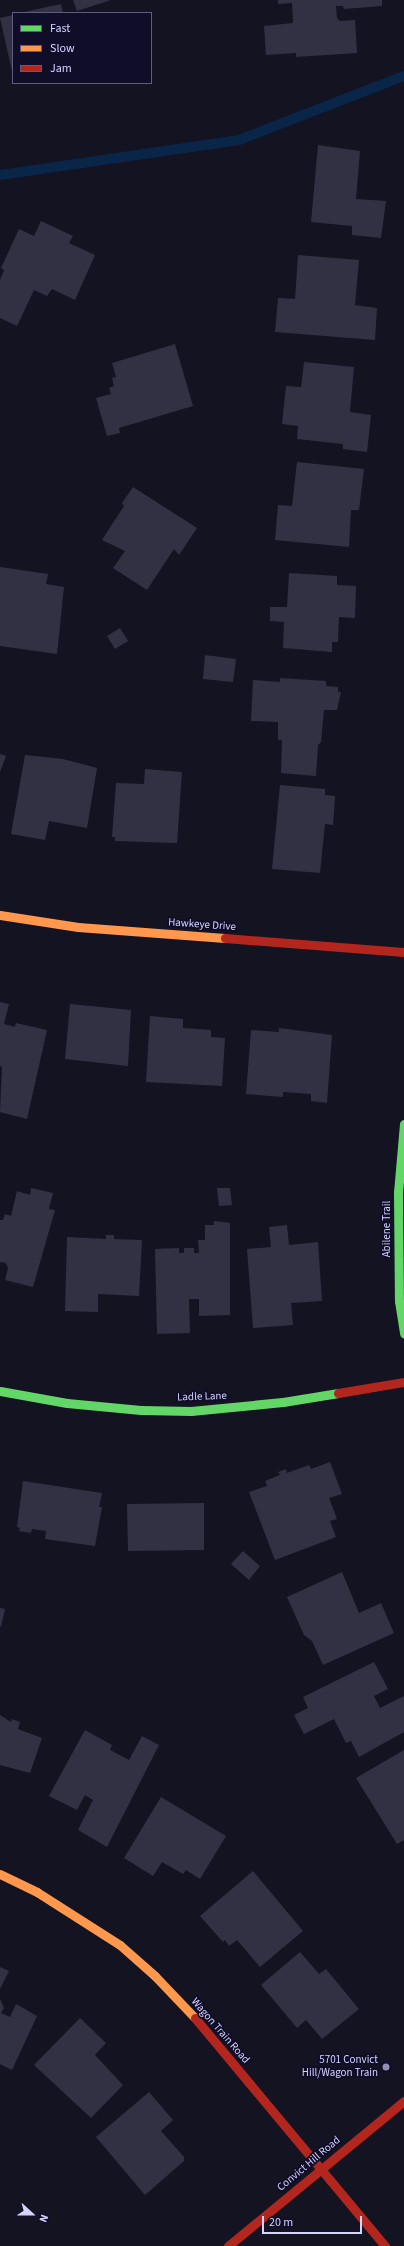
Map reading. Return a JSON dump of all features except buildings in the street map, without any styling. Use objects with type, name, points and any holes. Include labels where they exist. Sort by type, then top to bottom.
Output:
[{"type":"street","name":"Hawkeye Drive","points":[[0,915],[78,927],[404,952]]},
{"type":"street","name":"Abilene Trail","points":[[404,1124],[398,1200],[399,1301],[404,1334]]},
{"type":"street","name":"Ladle Lane","points":[[0,1391],[67,1403],[141,1410],[191,1410],[283,1402],[404,1382]]},
{"type":"street","name":"Wagon Train Road","points":[[0,1874],[37,1892],[88,1923],[120,1945],[155,1976],[203,2026],[320,2170],[385,2246]]},
{"type":"street","name":"Convict Hill Road","points":[[228,2246],[404,2101]]},
{"type":"waterway","points":[[0,175],[239,140],[404,76]]},
{"type":"traffic: fast","points":[[404,1124],[398,1192],[399,1301],[404,1334]]},
{"type":"traffic: fast","points":[[0,1391],[67,1403],[141,1410],[191,1411],[283,1402],[338,1393]]},
{"type":"traffic: slow","points":[[0,915],[78,927],[225,938]]},
{"type":"traffic: slow","points":[[0,1874],[37,1892],[120,1945],[155,1976],[195,2018]]},
{"type":"traffic: jam","points":[[225,938],[404,952]]},
{"type":"traffic: jam","points":[[338,1393],[404,1382]]},
{"type":"traffic: jam","points":[[195,2018],[385,2246]]},
{"type":"traffic: jam","points":[[228,2246],[404,2101]]},
{"type":"place","name":"5701 Convict Hill/Wagon Train","points":[[386,2067]]}]
